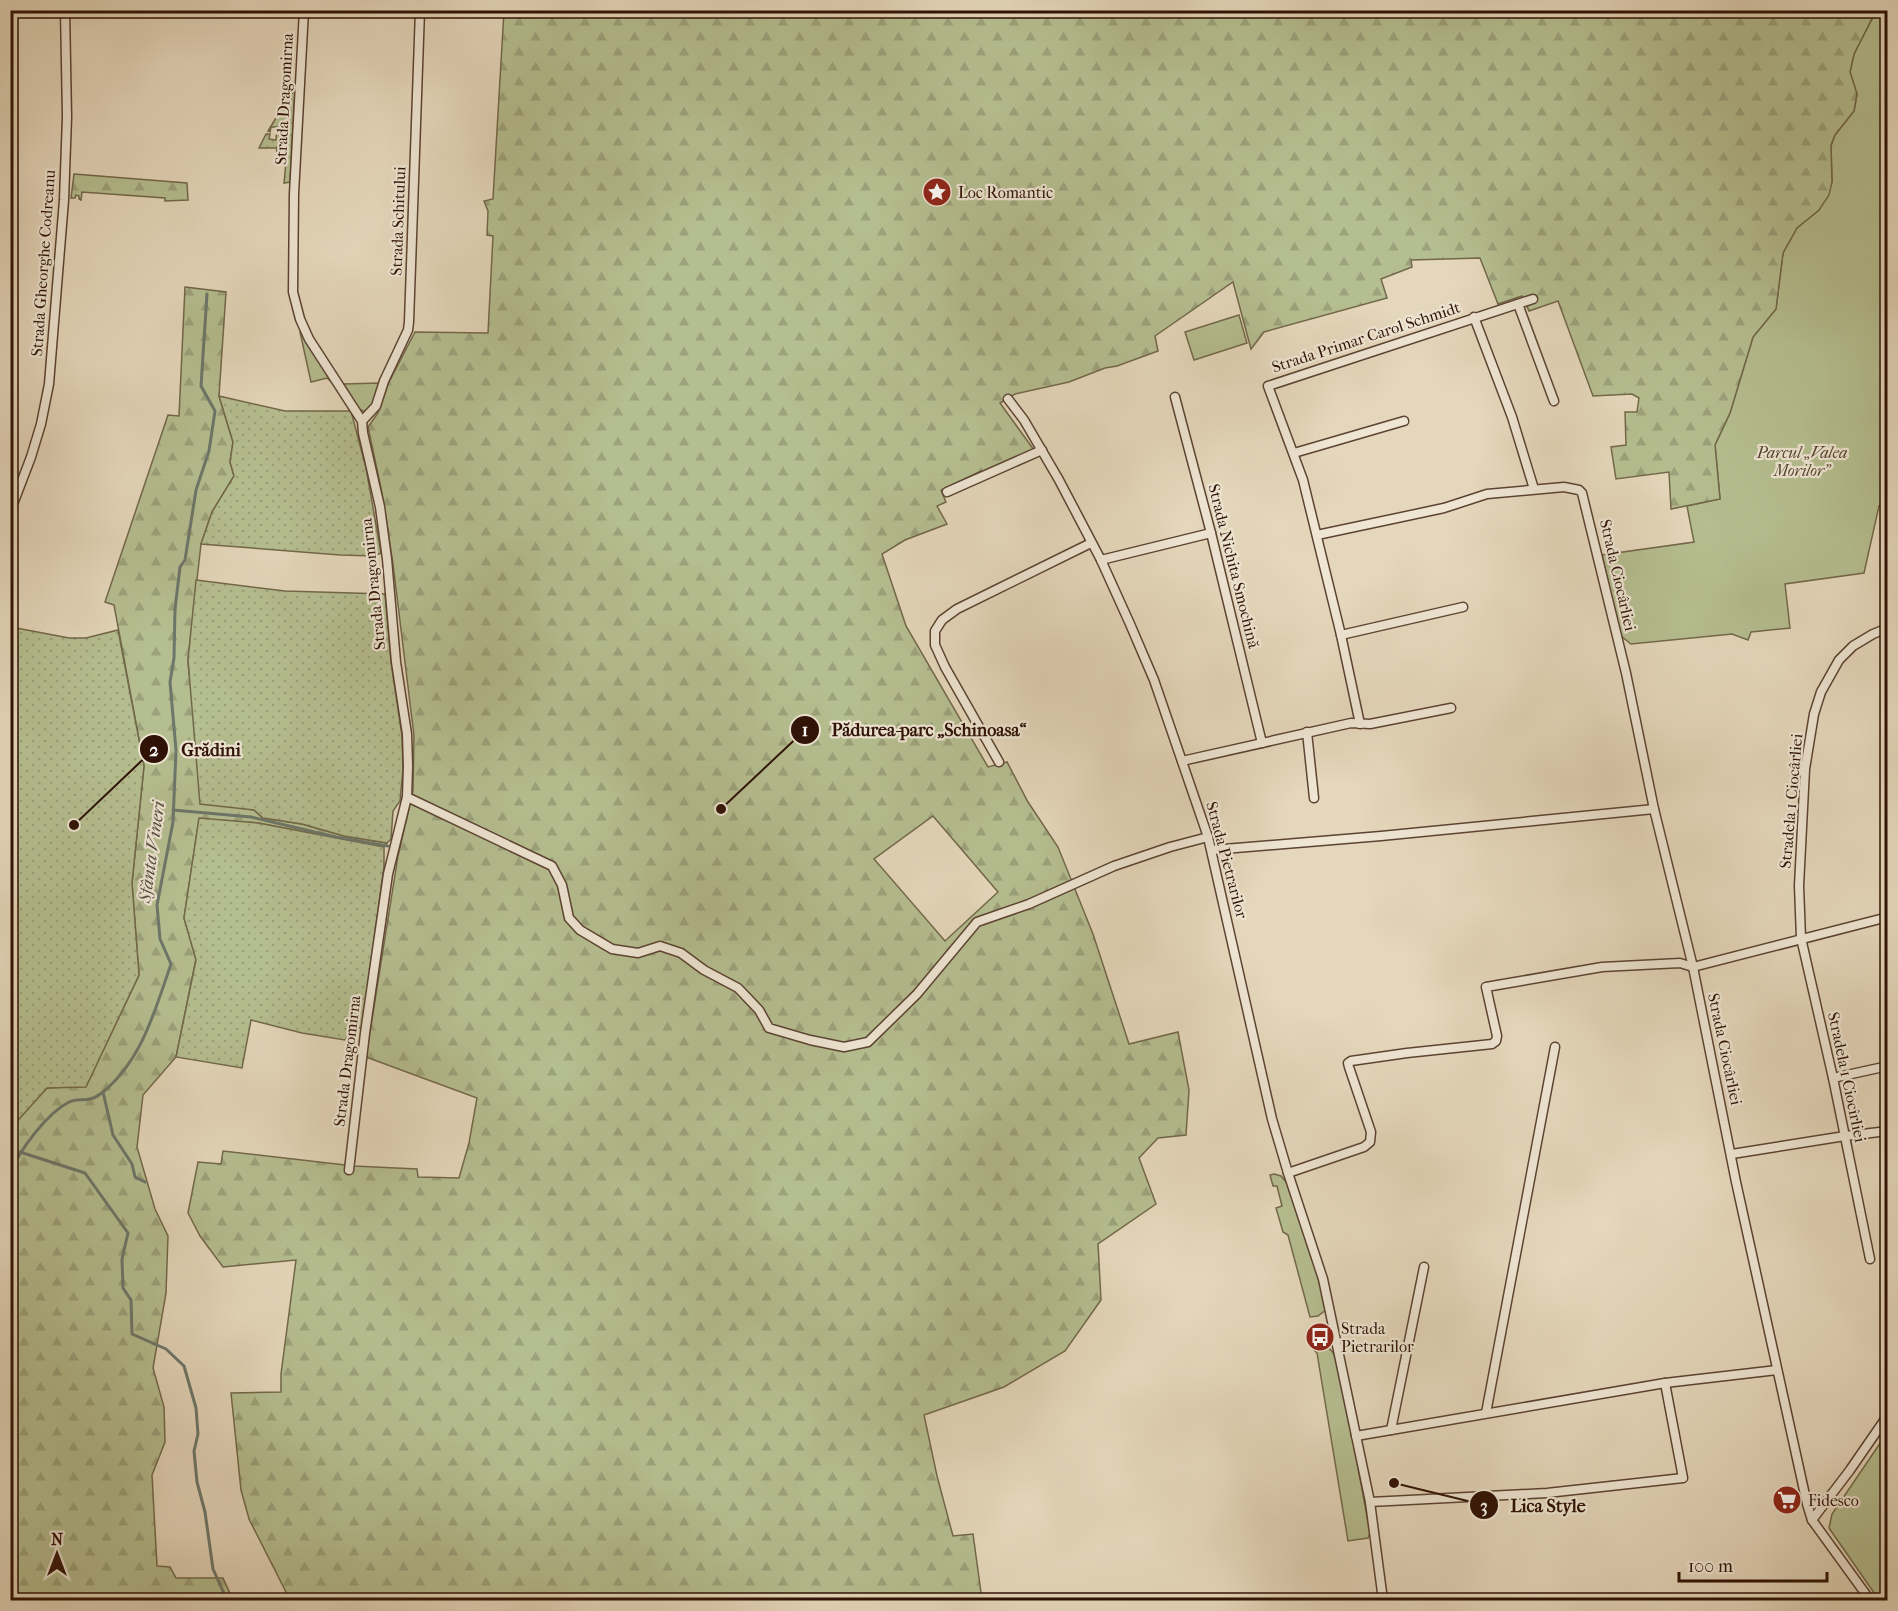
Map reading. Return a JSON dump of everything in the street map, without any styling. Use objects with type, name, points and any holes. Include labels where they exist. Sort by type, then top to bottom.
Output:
[{"type":"street","name":"Strada Gheorghe Codreanu","points":[[10,512],[31,457],[41,424],[49,384],[64,200],[67,117],[65,10]]},
{"type":"street","name":"Strada Dragomirna","points":[[304,10],[294,194],[293,292],[300,319],[309,339],[362,421],[380,507],[396,662],[407,734],[407,797],[388,874],[359,1075],[349,1170]]},
{"type":"street","name":"Strada Schitului","points":[[362,421],[376,406],[384,381],[410,322],[420,10]]},
{"type":"street","name":"Strada Primar Carol Schmidt","points":[[1360,724],[1303,480],[1268,386],[1533,299]]},
{"type":"street","points":[[1518,304],[1554,400]]},
{"type":"street","points":[[1317,535],[1444,508],[1486,494],[1534,489],[1512,417],[1474,317]]},
{"type":"street","name":"Strada Nichita Smochină","points":[[1175,397],[1262,743]]},
{"type":"street","name":"Strada Pietrarilor","points":[[1008,399],[1042,450],[1101,560],[1154,681],[1208,837],[1268,1100],[1288,1173],[1323,1280],[1370,1502],[1383,1600]]},
{"type":"street","points":[[1294,453],[1404,421]]},
{"type":"street","points":[[947,492],[1042,450]]},
{"type":"street","name":"Strada Ciocârliei","points":[[1534,489],[1564,487],[1579,490],[1585,500],[1626,673],[1654,809],[1693,967],[1803,1487],[1812,1520],[1870,1600]]},
{"type":"street","points":[[1101,560],[1211,533]]},
{"type":"street","points":[[999,762],[945,667],[935,645],[935,631],[949,614],[1091,543]]},
{"type":"street","points":[[1341,635],[1463,607]]},
{"type":"street","name":"Stradela 1 Ciocârliei","points":[[1801,938],[1799,886],[1801,818],[1805,769],[1814,714],[1821,692],[1839,660],[1853,646],[1887,628]]},
{"type":"street","points":[[1182,761],[1351,723],[1370,724],[1451,708]]},
{"type":"street","points":[[1307,732],[1314,798]]},
{"type":"street","points":[[407,797],[552,866],[562,885],[569,918],[580,930],[612,949],[638,953],[660,946],[681,953],[704,970],[738,988],[759,1010],[769,1028],[844,1047],[868,1042],[917,994],[977,922],[1029,904],[1113,867],[1170,847],[1208,837]]},
{"type":"street","points":[[1212,850],[1654,809]]},
{"type":"street","points":[[1288,1173],[1364,1147],[1370,1142],[1371,1132],[1348,1063],[1351,1061],[1492,1044],[1496,1041],[1497,1036],[1486,987],[1602,967],[1680,963],[1693,967],[1887,917]]},
{"type":"street","name":"Stradela 1 Ciocîrliei","points":[[1801,938],[1870,1258]]},
{"type":"street","points":[[1486,1413],[1555,1047]]},
{"type":"street","points":[[1833,1078],[1887,1066]]},
{"type":"street","points":[[1732,1154],[1887,1131]]},
{"type":"street","points":[[1391,1430],[1424,1267]]},
{"type":"street","points":[[1356,1436],[1665,1383],[1777,1370]]},
{"type":"street","points":[[1370,1502],[1547,1493],[1683,1478],[1665,1383]]},
{"type":"street","points":[[1812,1520],[1887,1416]]},
{"type":"green space","points":[[504,11],[1876,11],[1854,54],[1850,72],[1857,94],[1854,111],[1835,135],[1831,145],[1832,182],[1829,195],[1819,210],[1797,228],[1783,253],[1776,309],[1753,337],[1730,413],[1715,445],[1720,499],[1671,509],[1669,472],[1616,479],[1611,447],[1626,445],[1625,412],[1637,412],[1639,398],[1632,394],[1593,396],[1558,301],[1529,311],[1522,296],[1498,304],[1480,258],[1411,260],[1412,267],[1381,279],[1387,298],[1264,332],[1251,349],[1233,282],[1155,336],[1158,351],[1069,382],[1015,394],[1000,403],[1034,450],[941,490],[946,502],[937,506],[947,524],[905,540],[882,554],[906,626],[988,767],[1007,762],[1028,802],[1058,847],[1093,934],[1129,1044],[1178,1032],[1189,1090],[1186,1135],[1158,1138],[1139,1158],[1156,1204],[1098,1244],[1101,1300],[1065,1351],[1004,1387],[924,1415],[953,1536],[973,1534],[982,1600],[277,1600],[286,1592],[249,1519],[241,1490],[231,1393],[281,1392],[281,1374],[296,1260],[223,1267],[200,1236],[188,1213],[198,1162],[221,1164],[223,1151],[354,1166],[417,1169],[418,1177],[459,1178],[469,1143],[477,1098],[366,1057],[398,856],[413,791],[414,736],[393,564],[382,493],[368,427],[378,413],[388,384],[415,332],[488,333],[493,236],[487,235],[488,211],[484,201],[493,199]],"holes":[[[933,816],[998,892],[945,941],[874,859]]]},
{"type":"green space","name":"Parcul „Valea Morilor”","points":[[1876,11],[1887,11],[1888,506],[1879,506],[1864,573],[1785,584],[1790,628],[1751,632],[1748,640],[1732,634],[1631,644],[1621,636],[1602,555],[1694,542],[1687,506],[1720,499],[1715,445],[1730,413],[1753,337],[1776,309],[1783,253],[1797,228],[1819,210],[1832,182],[1831,146],[1835,135],[1854,111],[1857,94],[1850,72],[1854,54]]},
{"type":"green space","points":[[295,91],[290,182],[284,183],[286,162],[276,161],[277,147],[259,148],[266,134],[270,134],[269,139],[276,140],[277,127],[271,127],[270,132],[268,131],[290,95]]},
{"type":"green space","points":[[74,174],[187,183],[188,200],[165,201],[165,198],[82,192],[81,200],[76,195],[75,198],[71,198]]},
{"type":"green space","points":[[185,287],[226,292],[219,396],[233,442],[230,462],[234,476],[212,512],[201,544],[188,660],[189,674],[240,807],[254,810],[263,818],[302,824],[344,836],[387,843],[384,847],[258,823],[199,819],[184,918],[196,959],[176,1057],[143,1095],[137,1147],[155,1209],[168,1236],[166,1293],[153,1368],[164,1407],[165,1442],[152,1475],[157,1566],[170,1567],[176,1578],[223,1578],[233,1600],[11,1600],[10,1128],[47,1088],[86,1086],[139,975],[132,883],[144,766],[114,605],[105,602],[168,415],[179,416]]},
{"type":"green space","points":[[1239,315],[1247,343],[1194,360],[1185,332]]},
{"type":"green space","points":[[301,331],[338,388],[327,378],[311,382]]},
{"type":"green space","points":[[380,383],[371,409],[366,412],[358,409],[344,384]]},
{"type":"green space","points":[[219,396],[285,411],[351,411],[366,468],[381,553],[374,556],[340,555],[201,544],[212,512],[234,476],[230,462],[233,442]]},
{"type":"green space","points":[[196,580],[285,591],[385,594],[391,662],[402,736],[403,769],[400,801],[393,811],[391,839],[387,843],[344,836],[302,824],[263,818],[254,810],[200,804],[188,660]]},
{"type":"green space","points":[[11,627],[69,638],[86,638],[118,630],[144,766],[132,883],[139,975],[86,1087],[47,1088],[11,1128]]},
{"type":"green space","points":[[199,818],[258,823],[384,847],[384,867],[362,1028],[355,1028],[345,1040],[302,1033],[251,1020],[242,1068],[176,1057],[196,960],[184,918]]},
{"type":"green space","points":[[1270,1175],[1281,1176],[1287,1183],[1323,1291],[1327,1309],[1318,1316],[1310,1317],[1288,1235],[1283,1232],[1276,1208],[1282,1206],[1277,1186],[1273,1186]]},
{"type":"green space","points":[[1313,1339],[1331,1350],[1340,1369],[1370,1533],[1368,1538],[1348,1541]]},
{"type":"green space","points":[[1887,1433],[1887,1600],[1879,1600],[1829,1528],[1832,1514]]},
{"type":"waterway","name":"Sfânta Vineri","points":[[10,1172],[27,1143],[43,1123],[69,1102],[93,1098],[103,1092],[128,1065],[146,1033],[171,964],[160,939],[157,905],[173,822],[176,750],[170,682],[174,658],[175,609],[180,567],[185,560],[196,490],[209,451],[215,411],[201,386],[207,294]]},
{"type":"waterway","points":[[173,810],[251,817],[336,837],[388,846]]},
{"type":"waterway","points":[[103,1092],[113,1135],[132,1164],[135,1177],[145,1182]]},
{"type":"waterway","points":[[20,1152],[85,1173],[128,1233],[122,1259],[123,1288],[131,1300],[132,1334],[166,1349],[184,1366],[196,1408],[198,1434],[194,1451],[197,1482],[205,1512],[213,1569],[227,1600]]},
{"type":"place","name":"Loc Romantic","points":[[937,192]]},
{"type":"place","name":"Pădurea-parc „Schinoasa“","points":[[721,809]]},
{"type":"place","name":"Grădini","points":[[74,825]]},
{"type":"place","name":"Strada Pietrarilor","points":[[1320,1337]]},
{"type":"place","name":"Lica Style","points":[[1394,1483]]},
{"type":"place","name":"Fidesco","points":[[1787,1500]]}]
